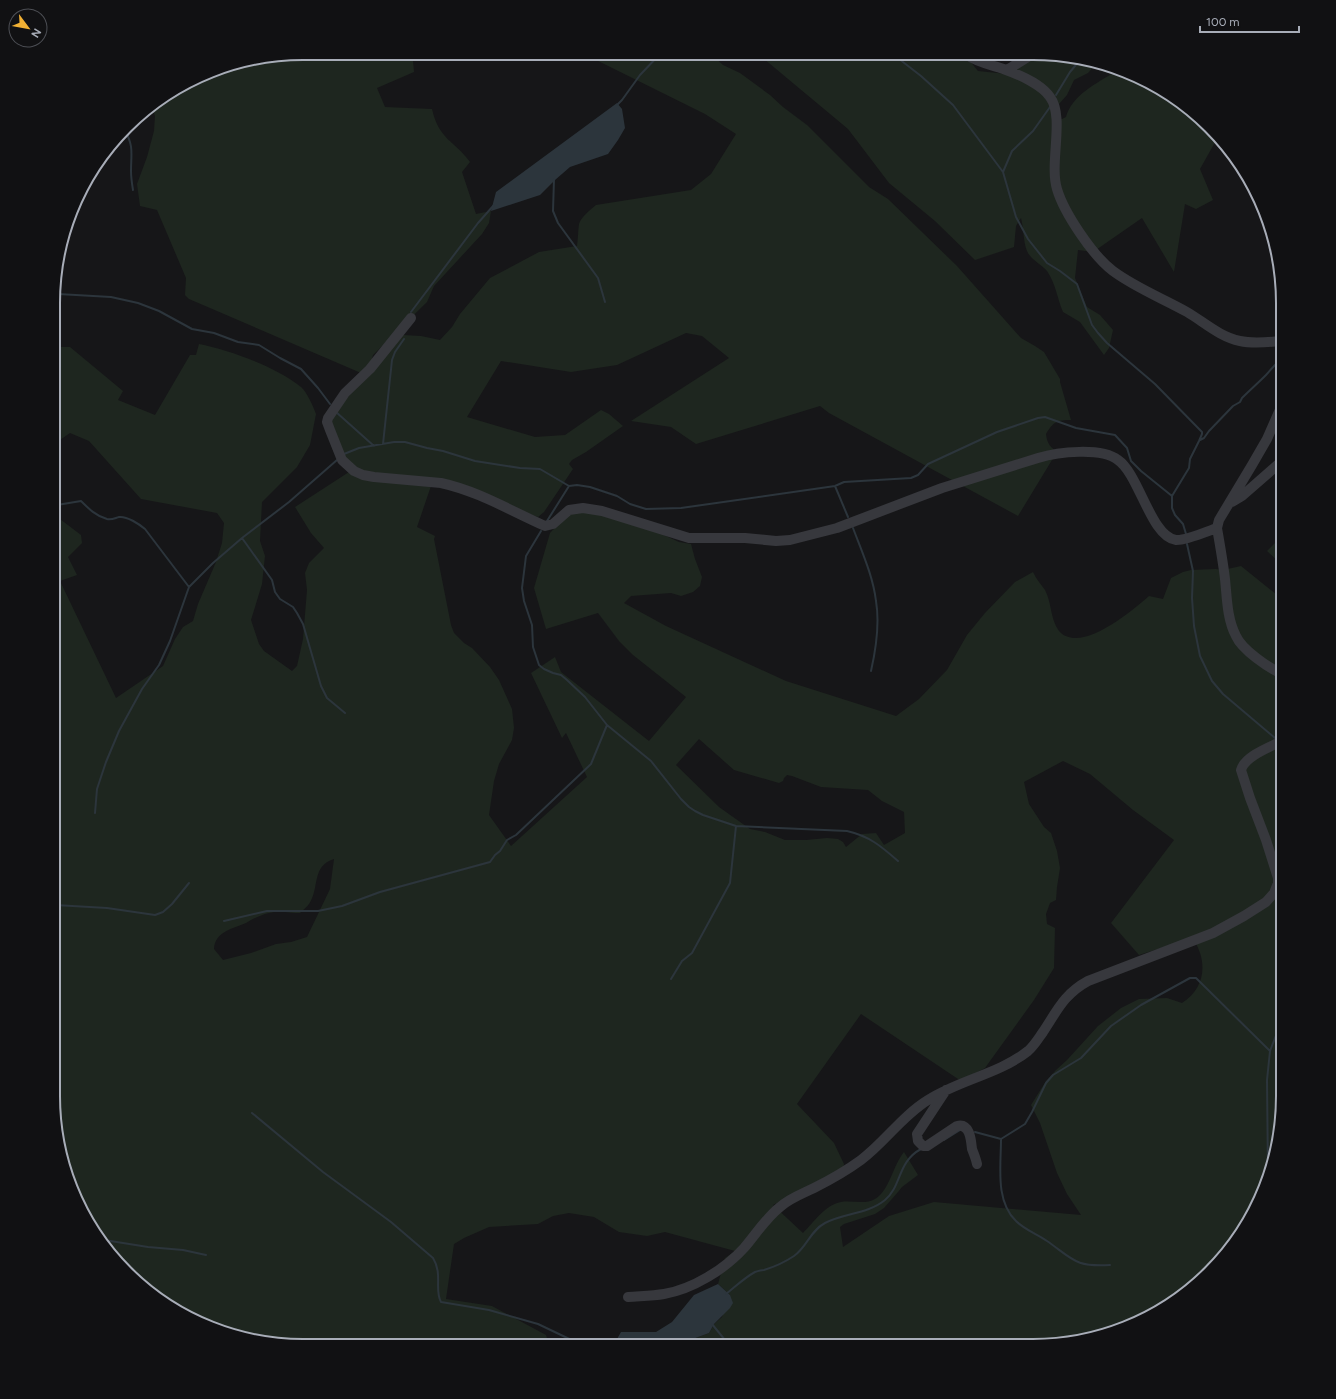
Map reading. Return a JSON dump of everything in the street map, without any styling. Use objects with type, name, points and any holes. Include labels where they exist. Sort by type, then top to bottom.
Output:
[{"type":"street","points":[[974,60],[1007,70],[1044,90],[1054,102],[1056,110],[1054,159],[1056,188],[1077,229],[1111,270],[1131,283],[1232,339],[1253,342],[1276,341]]},
{"type":"street","points":[[1007,70],[1023,60]]},
{"type":"street","points":[[411,318],[370,369],[345,393],[328,418],[327,422],[342,460],[349,467],[363,475],[442,482],[454,485],[491,500],[545,526],[553,524],[569,510],[583,508],[602,511],[688,538],[745,538],[776,541],[790,540],[837,528],[942,488],[1038,458],[1068,452],[1103,454],[1116,458],[1121,462],[1135,482],[1161,531],[1172,538],[1176,540],[1184,539],[1217,528]]},
{"type":"street","points":[[1276,418],[1267,438],[1231,503],[1219,520],[1217,528],[1228,605],[1235,636],[1248,651],[1276,670]]},
{"type":"street","points":[[1231,503],[1242,496],[1276,466]]},
{"type":"street","points":[[1276,744],[1260,752],[1249,760],[1241,770],[1276,872]]},
{"type":"street","points":[[628,1297],[664,1294],[675,1291],[692,1285],[725,1266],[744,1248],[780,1206],[841,1173],[860,1160],[914,1109],[946,1090],[1010,1062],[1030,1050],[1066,997],[1080,985],[1213,933],[1255,910],[1274,893],[1276,888]]},
{"type":"street","points":[[946,1090],[917,1134],[918,1141],[923,1146],[927,1146],[957,1126],[961,1125],[965,1127],[970,1134],[977,1164]]},
{"type":"shaded area","points":[[316,60],[412,60],[414,72],[377,88],[385,107],[432,109],[435,119],[443,134],[470,162],[462,172],[476,214],[491,211],[489,223],[482,234],[434,286],[427,302],[373,355],[371,363],[361,373],[189,299],[185,295],[186,278],[157,210],[140,206],[137,184],[147,157],[154,131],[155,116],[153,111],[155,110],[196,85],[240,68],[271,62]]},
{"type":"shaded area","points":[[596,60],[718,60],[723,65],[740,73],[770,95],[807,125],[869,187],[888,199],[957,266],[1021,338],[1044,352],[1060,379],[1071,420],[1056,422],[1046,434],[1050,445],[1059,453],[1052,460],[1018,516],[829,413],[820,406],[696,444],[671,427],[631,421],[729,358],[702,336],[686,333],[617,365],[571,372],[501,361],[467,417],[535,437],[565,435],[601,410],[609,414],[623,426],[572,460],[569,464],[573,469],[544,512],[538,517],[461,490],[431,486],[417,527],[435,536],[434,539],[451,625],[454,633],[464,643],[472,648],[490,667],[499,680],[512,709],[514,728],[512,740],[499,764],[494,781],[489,815],[511,846],[587,777],[566,733],[562,738],[531,673],[555,657],[561,672],[649,741],[686,697],[633,655],[619,641],[598,613],[546,629],[534,588],[550,533],[570,511],[583,505],[640,524],[679,542],[691,544],[702,577],[700,586],[693,592],[681,596],[671,593],[631,596],[624,603],[666,626],[786,681],[896,716],[919,699],[947,670],[967,635],[985,613],[1015,582],[1033,572],[1045,590],[1054,621],[1059,631],[1068,637],[1080,638],[1106,628],[1119,620],[1149,596],[1163,599],[1171,578],[1183,572],[1191,570],[1223,570],[1241,566],[1276,594],[1276,1096],[1274,1128],[1268,1159],[1251,1203],[1226,1244],[1205,1268],[1181,1289],[1140,1314],[1126,1320],[1096,1331],[1065,1337],[1033,1339],[693,1339],[709,1333],[714,1324],[722,1317],[730,1295],[718,1284],[725,1258],[735,1251],[665,1232],[647,1236],[619,1232],[594,1217],[569,1213],[553,1216],[538,1224],[489,1227],[454,1244],[446,1299],[492,1306],[546,1335],[547,1339],[303,1339],[271,1337],[240,1331],[196,1314],[155,1289],[131,1268],[110,1244],[85,1203],[79,1189],[68,1159],[62,1128],[60,1096],[60,581],[116,698],[163,666],[175,639],[183,627],[193,621],[198,604],[216,562],[222,543],[224,523],[217,513],[141,499],[89,441],[70,433],[60,440],[60,347],[70,347],[123,391],[118,400],[155,415],[190,355],[196,355],[199,344],[224,350],[266,366],[291,380],[305,392],[312,403],[316,414],[310,445],[297,467],[262,502],[260,541],[265,556],[262,584],[251,620],[259,644],[264,651],[292,671],[297,666],[303,639],[307,590],[305,573],[309,563],[324,548],[311,533],[295,507],[349,472],[335,455],[326,422],[403,335],[421,336],[440,340],[490,278],[539,252],[577,246],[580,221],[586,213],[596,205],[691,190],[711,174],[736,134],[705,114]],"holes":[[[699,739],[734,770],[779,783],[783,781],[787,775],[821,787],[868,790],[882,801],[904,812],[905,833],[884,845],[876,833],[862,834],[846,847],[843,842],[838,839],[827,838],[785,840],[765,832],[750,829],[719,807],[676,765]],[[1063,761],[1090,774],[1133,810],[1174,840],[1111,923],[1139,955],[1194,940],[1201,957],[1202,966],[1200,983],[1190,997],[1182,1003],[1167,998],[1139,999],[1121,1008],[1098,1026],[1046,1081],[1031,1105],[1040,1123],[1057,1173],[1067,1194],[1081,1215],[934,1202],[889,1216],[843,1247],[840,1227],[844,1224],[875,1214],[884,1208],[902,1187],[918,1175],[904,1152],[900,1157],[888,1184],[880,1195],[867,1202],[841,1202],[835,1204],[820,1214],[803,1233],[773,1205],[843,1169],[844,1164],[834,1143],[797,1104],[861,1014],[961,1081],[985,1068],[1034,1000],[1054,968],[1055,928],[1047,924],[1046,914],[1050,903],[1056,900],[1060,868],[1057,851],[1051,833],[1044,827],[1029,804],[1024,782]],[[334,859],[330,889],[307,937],[291,942],[276,944],[251,953],[223,960],[214,949],[215,943],[221,934],[257,917],[273,912],[300,913],[309,904],[312,898],[317,878],[322,867],[327,862]]]},
{"type":"shaded area","points":[[765,60],[969,60],[978,71],[1007,74],[1029,60],[1065,62],[1093,67],[1088,73],[1074,80],[1067,95],[1059,104],[1060,120],[1066,117],[1069,109],[1079,96],[1093,85],[1112,74],[1140,85],[1181,110],[1215,142],[1200,169],[1213,200],[1196,209],[1185,204],[1174,272],[1142,218],[1093,252],[1078,250],[1075,278],[1087,307],[1100,315],[1113,330],[1109,348],[1104,355],[1080,322],[1063,312],[1050,276],[1027,251],[1021,218],[1016,226],[1014,247],[975,260],[935,221],[889,183],[848,129]]},
{"type":"shaded area","points":[[617,103],[622,109],[625,128],[608,154],[570,167],[540,195],[491,211],[496,192]]},
{"type":"shaded area","points":[[60,519],[81,535],[82,543],[68,557],[77,575],[60,581]]},
{"type":"shaded area","points":[[1276,542],[1276,559],[1267,551]]},
{"type":"shaded area","points":[[718,1284],[730,1295],[733,1303],[714,1324],[709,1333],[693,1339],[617,1339],[621,1332],[656,1332],[672,1322],[694,1295]]},
{"type":"waterway","points":[[617,105],[640,75],[654,60]]},
{"type":"waterway","points":[[900,60],[921,76],[953,105],[1003,172],[1016,217],[1028,239],[1047,263],[1077,284],[1092,325],[1098,333],[1107,343],[1155,384],[1202,432],[1190,459],[1189,468],[1172,496],[1172,508],[1175,515],[1183,524],[1186,534]]},
{"type":"waterway","points":[[1056,95],[1076,64]]},
{"type":"waterway","points":[[1003,172],[1012,151],[1033,131],[1050,107]]},
{"type":"waterway","points":[[127,135],[131,146],[131,173],[133,190]]},
{"type":"waterway","points":[[554,179],[553,211],[558,223],[598,278],[605,302]]},
{"type":"waterway","points":[[411,312],[478,223],[494,205]]},
{"type":"waterway","points":[[61,294],[111,297],[138,303],[159,311],[192,329],[214,333],[238,342],[259,345],[301,369],[330,404]]},
{"type":"waterway","points":[[383,444],[392,360],[395,352],[404,339]]},
{"type":"waterway","points":[[1200,440],[1204,438],[1233,406],[1240,402],[1242,398],[1276,364]]},
{"type":"waterway","points":[[336,412],[374,446]]},
{"type":"waterway","points":[[344,454],[359,448],[394,442],[405,442],[443,451],[475,461],[520,468],[540,469],[569,486],[577,485],[590,487],[617,496],[630,504],[646,509],[681,508],[835,486],[844,482],[911,478],[918,475],[928,464],[997,432],[1045,417],[1076,428],[1115,435],[1127,448],[1131,461],[1172,496]]},
{"type":"waterway","points":[[95,813],[97,789],[106,762],[119,731],[142,689],[159,665],[170,641],[189,587],[213,563],[242,538],[289,502],[337,460]]},
{"type":"waterway","points":[[547,521],[569,486]]},
{"type":"waterway","points":[[835,486],[848,517]]},
{"type":"waterway","points":[[60,504],[81,501],[93,512],[103,518],[110,519],[122,517],[136,523],[145,529],[189,587]]},
{"type":"waterway","points":[[853,528],[870,573],[875,592],[878,619],[877,637],[871,671]]},
{"type":"waterway","points":[[541,531],[526,556],[522,588],[524,601],[532,625],[533,647],[539,665],[544,669],[561,675],[585,697],[607,725],[651,761],[689,807],[703,815],[736,826],[847,831],[855,833],[874,842],[898,861]]},
{"type":"waterway","points":[[242,538],[272,580],[275,592],[280,599],[293,607],[297,613],[303,624],[321,686],[327,698],[345,713]]},
{"type":"waterway","points":[[1187,544],[1193,571],[1192,598],[1194,626],[1200,656],[1212,681],[1223,694],[1275,738]]},
{"type":"waterway","points":[[224,921],[267,911],[318,911],[342,906],[380,892],[490,862],[507,840],[516,835],[591,764],[607,725]]},
{"type":"waterway","points":[[671,979],[682,961],[692,953],[730,883],[736,826]]},
{"type":"waterway","points":[[60,905],[107,908],[155,915],[163,912],[172,904],[189,883]]},
{"type":"waterway","points":[[1001,1139],[1025,1124],[1046,1083],[1053,1075],[1081,1058],[1111,1026],[1141,1005],[1190,978],[1196,978],[1270,1051]]},
{"type":"waterway","points":[[1268,1160],[1267,1080],[1270,1051],[1276,1036]]},
{"type":"waterway","points":[[252,1113],[323,1172],[391,1222],[433,1258],[436,1264],[438,1292],[441,1302],[489,1310],[538,1324],[569,1339]]},
{"type":"waterway","points":[[944,1140],[960,1130]]},
{"type":"waterway","points":[[975,1132],[1001,1139]]},
{"type":"waterway","points":[[1001,1139],[1000,1172],[1002,1193],[1009,1213],[1023,1227],[1043,1238],[1076,1261],[1089,1265],[1110,1265]]},
{"type":"waterway","points":[[726,1294],[755,1272],[776,1266],[794,1256],[816,1230],[825,1223],[840,1217],[864,1211],[885,1200],[894,1188],[908,1160],[913,1154],[921,1149]]},
{"type":"waterway","points":[[108,1241],[148,1247],[183,1250],[206,1255]]},
{"type":"waterway","points":[[712,1324],[724,1339]]}]
